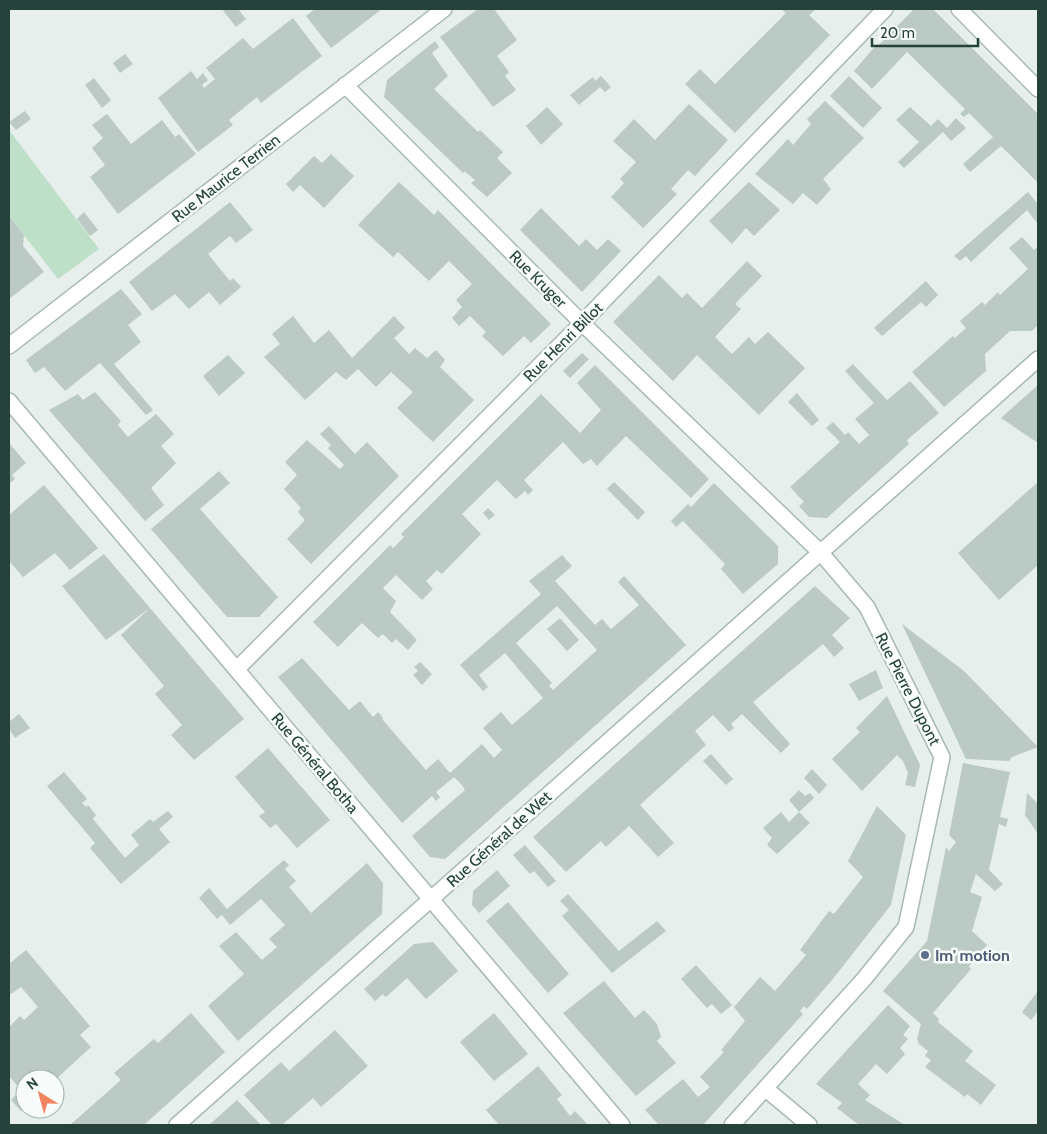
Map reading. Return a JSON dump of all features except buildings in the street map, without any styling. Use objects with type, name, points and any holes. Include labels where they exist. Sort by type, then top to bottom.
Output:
[{"type":"street","name":"Rue Maurice Terrien","points":[[9,346],[444,9]]},
{"type":"street","name":"Rue Henri Billot","points":[[237,669],[582,323],[885,9]]},
{"type":"street","points":[[959,9],[1038,89]]},
{"type":"street","name":"Rue Kruger","points":[[345,85],[582,323],[821,554]]},
{"type":"street","points":[[821,554],[1038,359]]},
{"type":"street","name":"Rue Général Botha","points":[[9,400],[622,1125]]},
{"type":"street","name":"Rue Général de Wet","points":[[177,1125],[821,554]]},
{"type":"street","name":"Rue Pierre Dupont","points":[[732,1125],[864,979],[906,927],[942,757],[867,607],[821,554]]},
{"type":"street","points":[[766,1089],[809,1125]]},
{"type":"green space","points":[[9,130],[99,249],[58,279],[9,216]]},
{"type":"place","name":"Im' motion","points":[[925,955]]}]
